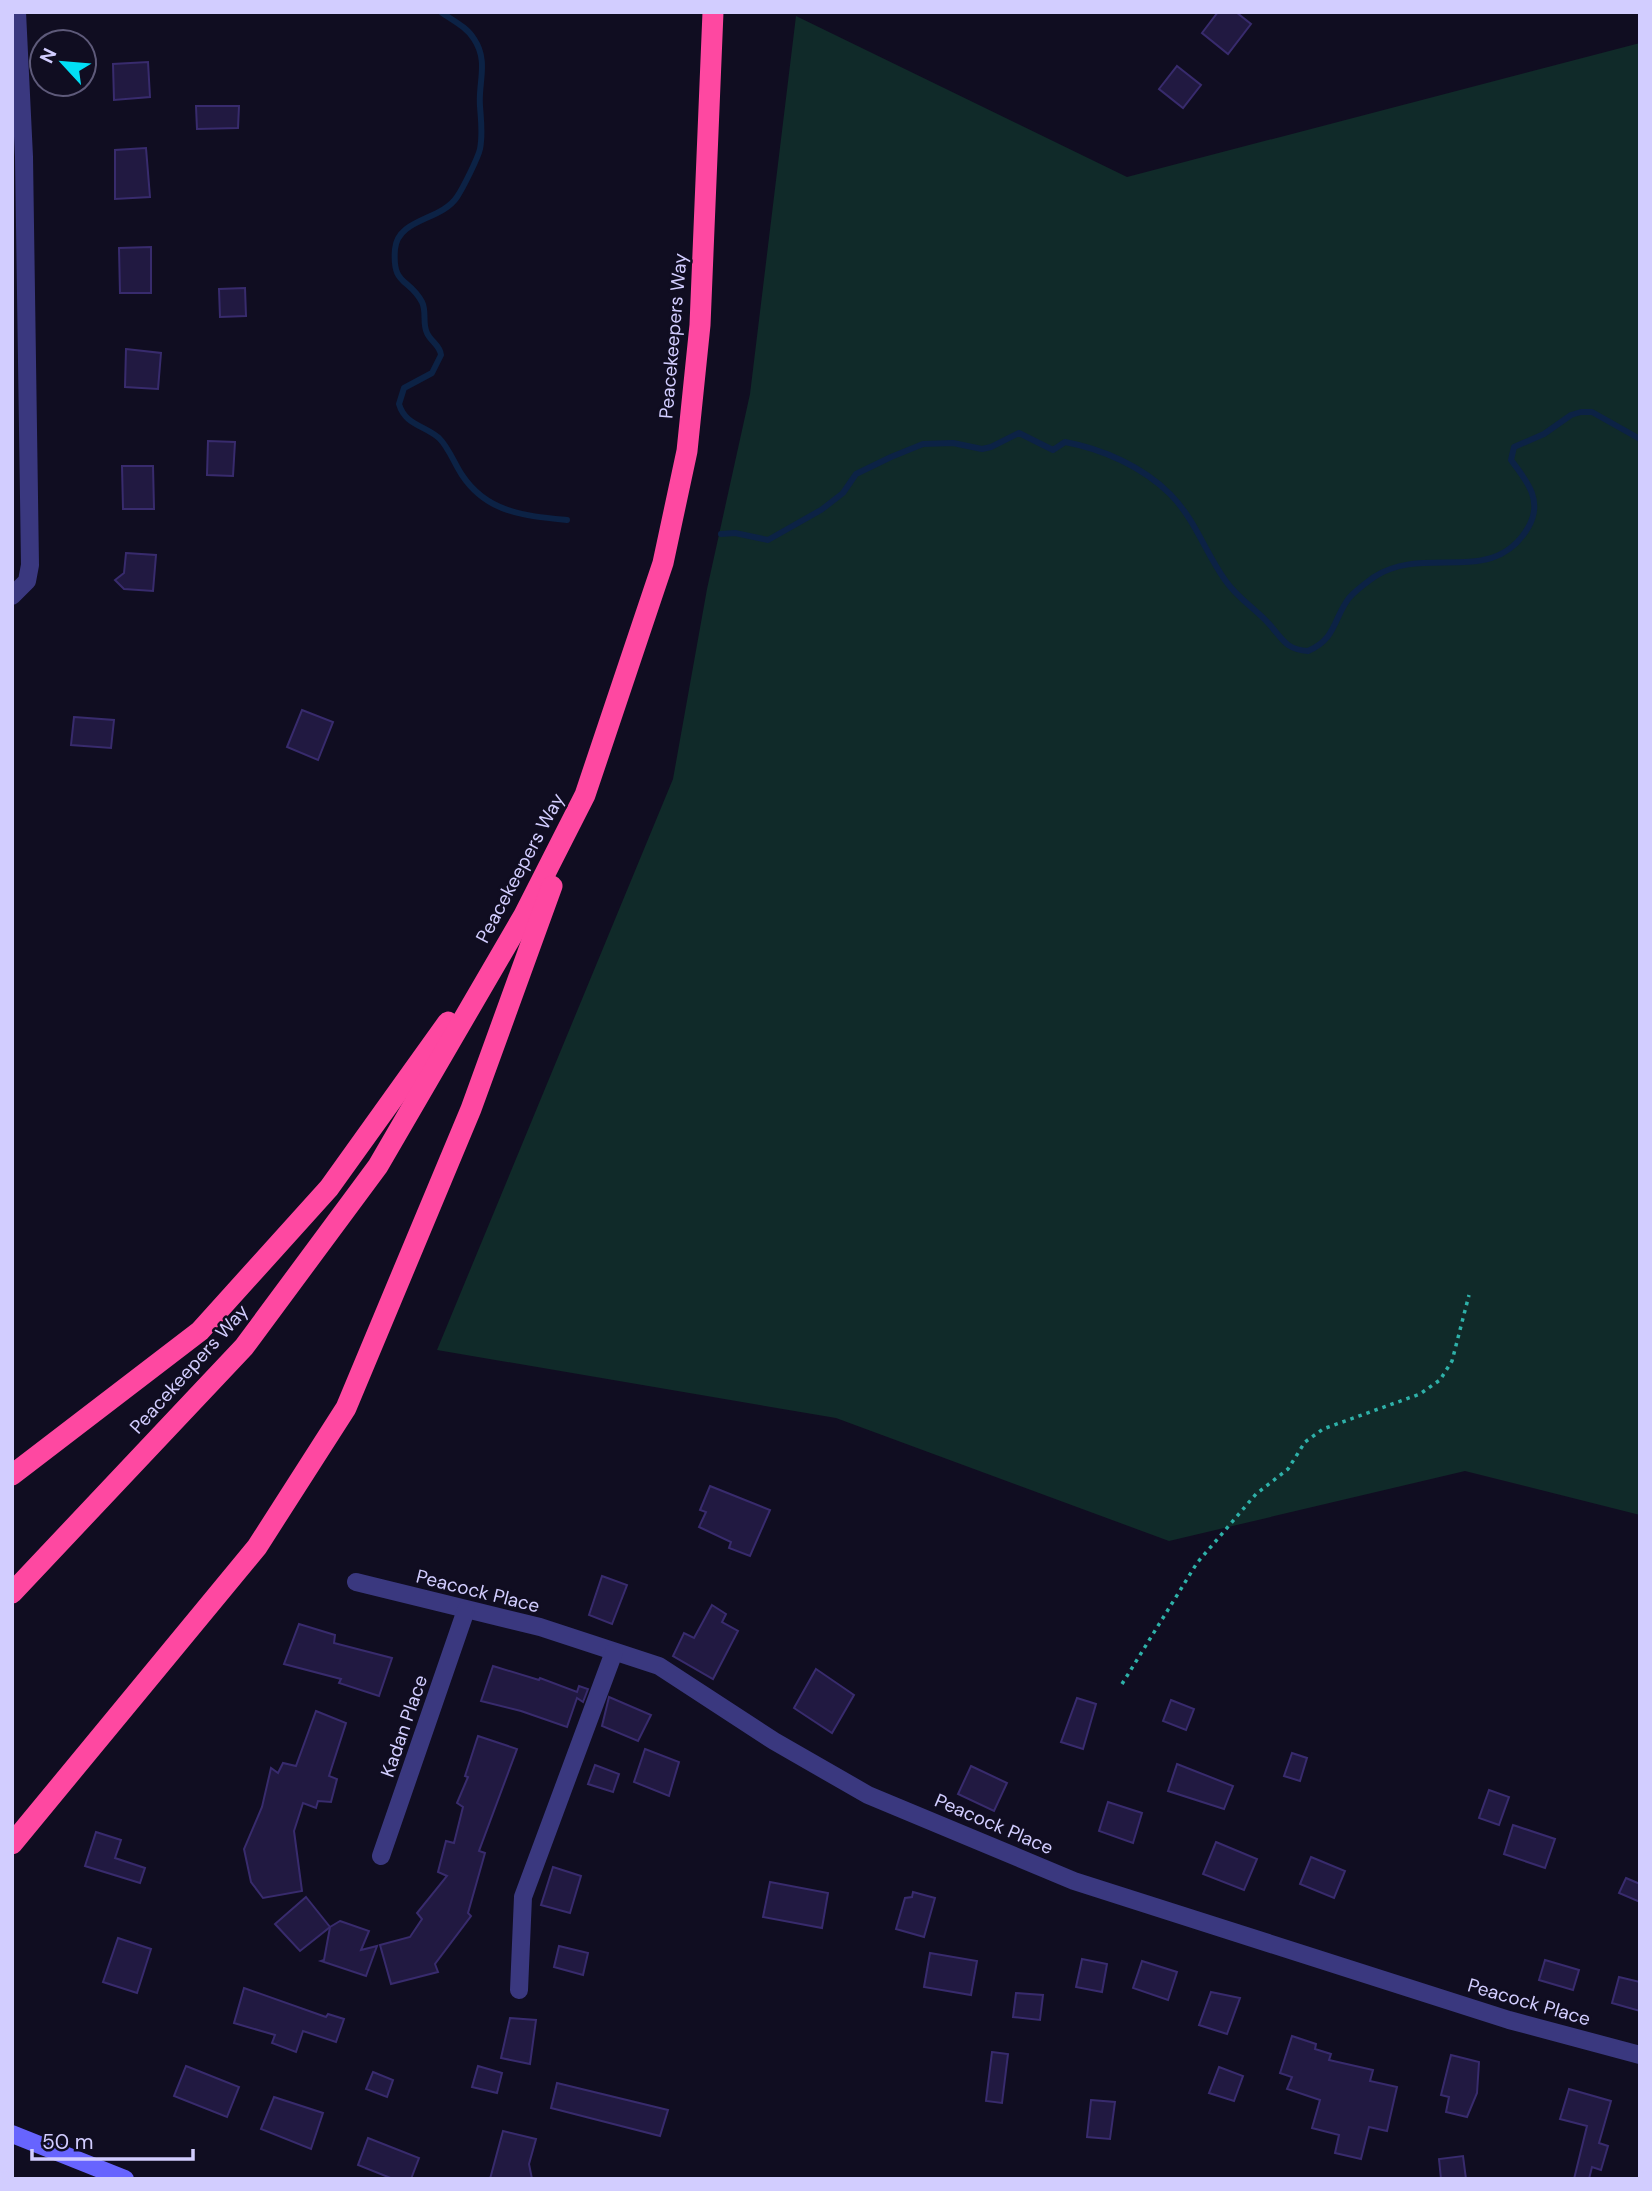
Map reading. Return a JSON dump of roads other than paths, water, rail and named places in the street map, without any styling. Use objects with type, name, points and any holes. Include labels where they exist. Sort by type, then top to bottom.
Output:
[{"type":"highway","name":"Peacekeepers Way","points":[[12,1593],[244,1347],[378,1166],[524,915],[584,795],[663,564],[687,451],[700,325],[713,12]]},
{"type":"highway","points":[[12,1844],[257,1547],[346,1408],[471,1109],[584,795]]},
{"type":"highway","points":[[12,1475],[200,1331],[329,1188],[524,915]]},
{"type":"main road","points":[[12,2134],[125,2179]]},
{"type":"street","points":[[12,596],[27,581],[30,565],[24,158],[17,12]]},
{"type":"street","name":"Peacock Place","points":[[356,1582],[540,1627],[659,1666],[774,1741],[868,1795],[1074,1881],[1509,2020],[1640,2054]]},
{"type":"street","name":"Kadan Place","points":[[381,1856],[466,1610]]},
{"type":"street","points":[[519,1990],[523,1896],[614,1652]]},
{"type":"waterway","points":[[441,12],[467,31],[474,39],[481,56],[481,143],[479,153],[457,197],[441,211],[412,225],[398,239],[395,249],[396,270],[422,302],[426,329],[441,355],[432,373],[404,388],[399,404],[410,421],[439,438],[462,475],[483,498],[522,514],[567,520]]},
{"type":"waterway","points":[[721,534],[735,533],[768,540],[821,510],[843,493],[856,474],[923,444],[953,443],[982,449],[1019,433],[1053,450],[1065,442],[1122,460],[1159,484],[1186,514],[1230,587],[1265,619],[1286,643],[1295,649],[1308,651],[1329,634],[1349,598],[1374,577],[1394,568],[1415,564],[1478,561],[1497,556],[1514,545],[1529,526],[1534,508],[1531,491],[1511,460],[1514,447],[1544,434],[1571,415],[1581,412],[1592,412],[1640,439]]}]
